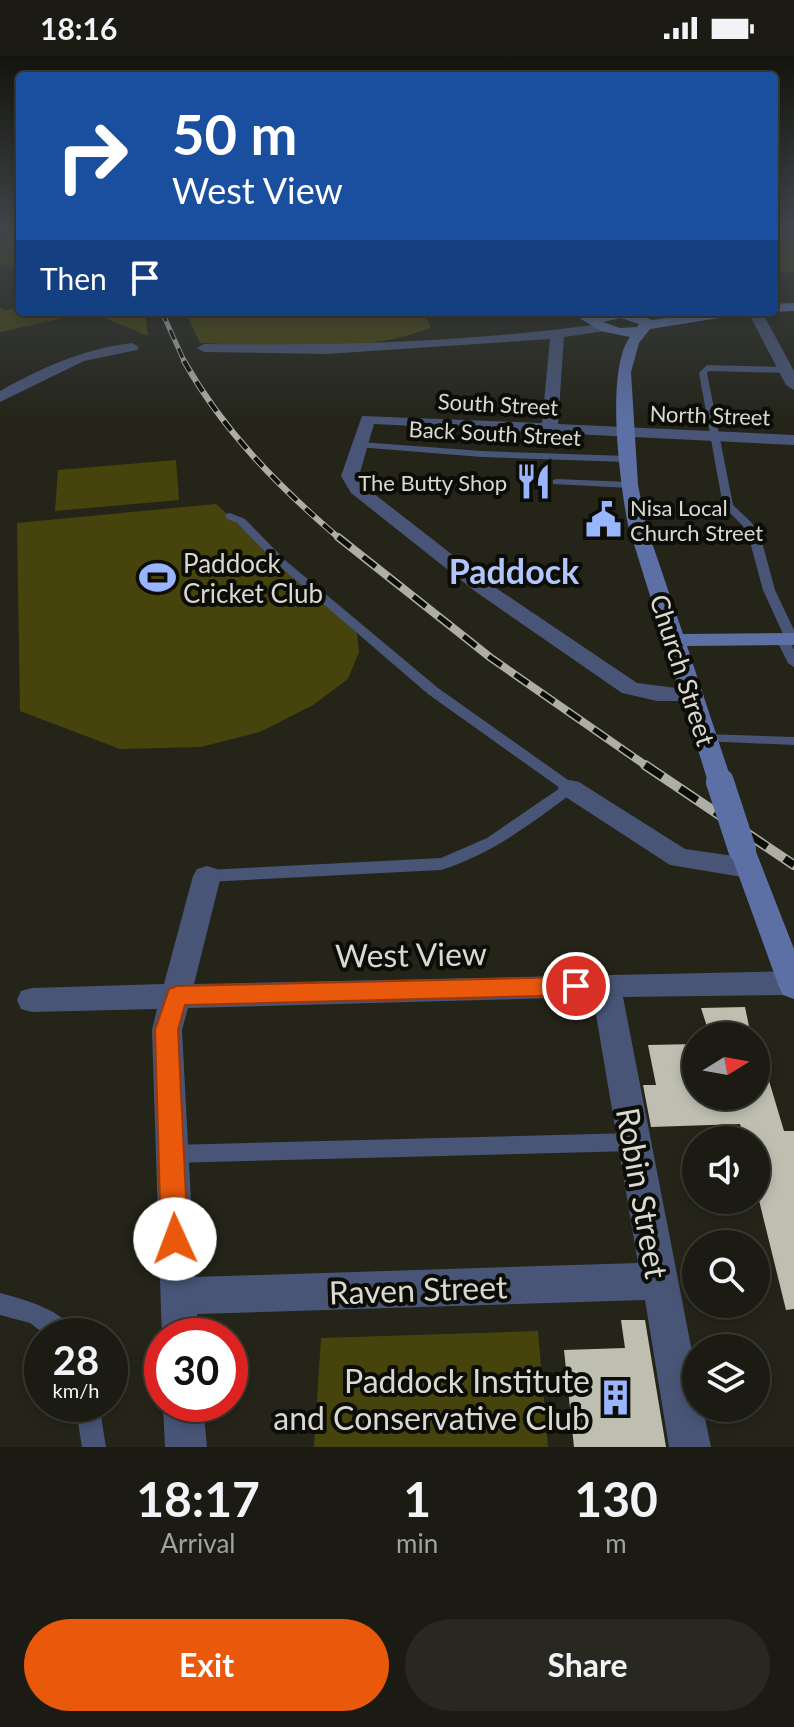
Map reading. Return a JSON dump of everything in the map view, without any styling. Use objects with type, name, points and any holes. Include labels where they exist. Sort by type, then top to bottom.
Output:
[{"type":"street","points":[[204,348],[256,352],[326,350],[557,334],[600,322],[639,324],[699,316]]},
{"type":"street","points":[[757,316],[794,385]]},
{"type":"street","points":[[600,322],[639,324]]},
{"type":"street","name":"Church Street","points":[[639,324],[624,372],[629,485],[637,525],[745,859],[794,985]]},
{"type":"street","points":[[550,429],[557,334]]},
{"type":"street","points":[[0,397],[77,356],[132,347]]},
{"type":"street","name":"South Street","points":[[360,445],[368,419],[625,433]]},
{"type":"street","name":"North Street","points":[[625,433],[794,440]]},
{"type":"street","points":[[360,445],[350,476],[357,489],[483,588],[630,688],[657,694],[693,696]]},
{"type":"street","points":[[672,640],[789,639]]},
{"type":"street","points":[[570,788],[679,858],[745,859]]},
{"type":"street","points":[[178,1318],[167,1030],[207,876]]},
{"type":"street","name":"West View","points":[[32,1000],[606,985],[794,985]]},
{"type":"street","name":"Robin Street","points":[[606,985],[690,1447]]},
{"type":"street","name":"Raven Street","points":[[177,1296],[659,1281]]},
{"type":"street","points":[[184,1422],[186,1447]]},
{"type":"lane","points":[[787,370],[707,368],[703,373],[728,506],[748,525],[756,542],[769,590],[789,639],[794,663]]},
{"type":"lane","name":"Back South Street","points":[[360,445],[482,454],[627,459]]},
{"type":"lane","points":[[557,482],[629,485]]},
{"type":"lane","points":[[207,876],[441,864],[465,858],[492,844],[570,788],[433,691],[282,563],[241,521],[230,516]]},
{"type":"lane","points":[[706,738],[794,741]]},
{"type":"lane","points":[[171,1154],[633,1142]]},
{"type":"lane","points":[[0,1304],[41,1318]]},
{"type":"lane","points":[[90,1422],[94,1447]]},
{"type":"shaded area","points":[[0,307],[4,311],[16,307],[16,316],[73,316],[0,332]]},
{"type":"shaded area","points":[[73,316],[146,316],[148,336],[102,317]]},
{"type":"shaded area","points":[[187,316],[425,316],[431,327],[379,342],[349,345],[200,343]]},
{"type":"shaded area","points":[[176,460],[179,500],[55,511],[58,470]]},
{"type":"shaded area","name":"Paddock Cricket Club","points":[[216,504],[357,633],[359,652],[348,679],[313,705],[260,732],[201,747],[120,749],[20,711],[17,523]]},
{"type":"shaded area","points":[[538,1331],[548,1447],[314,1447],[321,1338]]},
{"type":"building","points":[[745,1007],[748,1022],[706,1022],[701,1008]]},
{"type":"building","points":[[682,1044],[682,1110],[770,1110],[770,1084],[784,1131],[794,1131],[794,1309],[786,1310],[770,1245],[770,1230],[766,1230],[762,1214],[770,1214],[770,1126],[651,1127],[643,1085],[656,1085],[648,1045]]},
{"type":"building","name":"Paddock Institute and Conservative Club","points":[[621,1320],[645,1320],[666,1447],[574,1447],[564,1350],[625,1348]]},
{"type":"railway","points":[[164,316],[184,362]]},
{"type":"railway","points":[[184,362],[217,411],[254,457],[340,539]]},
{"type":"railway","points":[[338,537],[491,658],[648,767]]},
{"type":"railway","points":[[645,765],[794,865]]},
{"type":"place","name":"The Butty Shop","points":[[533,482]]},
{"type":"place","name":"Nisa Local Church Street","points":[[604,520]]},
{"type":"place","name":"Paddock Cricket Club","points":[[157,578]]},
{"type":"place","name":"Paddock Institute and Conservative Club","points":[[616,1398]]},
{"type":"district","name":"Paddock","points":[[514,570]]},
{"type":"route","points":[[175,1239],[167,1030],[177,996],[576,986]]}]
